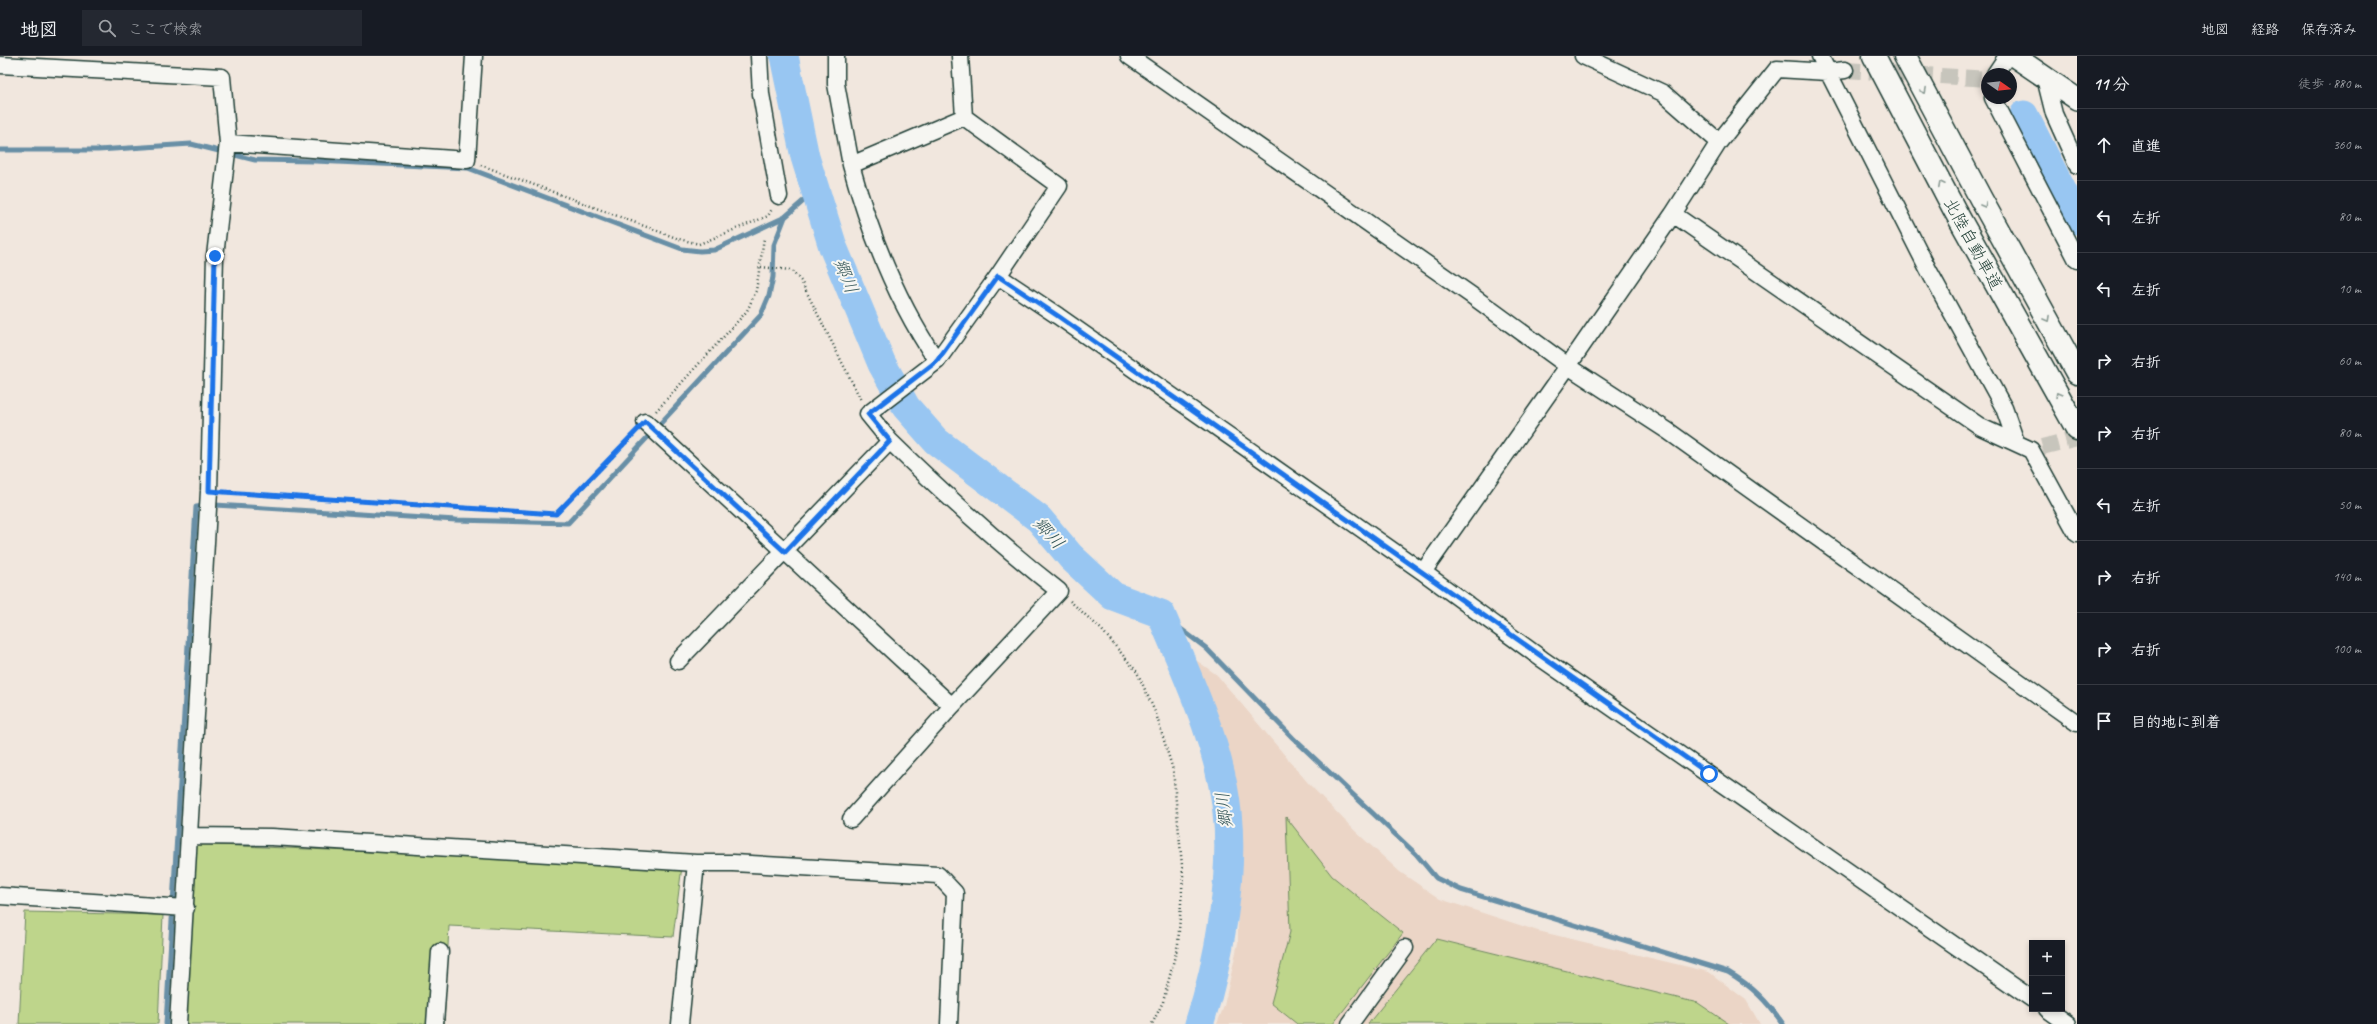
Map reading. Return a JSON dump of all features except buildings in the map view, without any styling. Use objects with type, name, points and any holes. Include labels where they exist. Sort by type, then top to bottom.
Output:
[{"type":"highway","name":"北陸自動車道","points":[[1874,56],[1954,209],[2077,429]]},
{"type":"highway","name":"北陸自動車道","points":[[1905,56],[1981,199],[2077,373]]},
{"type":"main road","points":[[2014,56],[2077,99]]},
{"type":"street","points":[[228,143],[467,160],[474,56]]},
{"type":"street","points":[[759,56],[761,94],[779,196]]},
{"type":"street","points":[[836,56],[836,84],[851,165],[861,201],[887,271],[916,330],[937,361]]},
{"type":"street","points":[[851,819],[952,706],[1059,591],[1009,552],[958,508],[890,441],[868,414],[937,361],[998,276],[1058,186],[964,117],[960,56]]},
{"type":"street","points":[[1129,56],[1471,295],[1568,366],[1675,436],[2077,723]]},
{"type":"street","points":[[1583,56],[1663,93],[1719,142]]},
{"type":"street","points":[[1820,56],[1929,271],[2004,408],[2016,442]]},
{"type":"street","points":[[1999,68],[2007,56]]},
{"type":"street","points":[[1423,572],[1673,214],[1719,142],[1781,63],[1828,72],[1845,70]]},
{"type":"street","points":[[0,65],[222,77],[228,143],[215,256],[209,491],[186,908],[178,1024]]},
{"type":"street","points":[[2045,78],[2054,114],[2077,165]]},
{"type":"street","points":[[1996,104],[2077,260]]},
{"type":"street","points":[[851,165],[964,117]]},
{"type":"street","points":[[1673,214],[1981,427],[2037,449],[2077,534]]},
{"type":"street","points":[[998,276],[1058,316],[1423,572],[1549,663],[2029,997]]},
{"type":"street","points":[[645,422],[952,706]]},
{"type":"street","points":[[678,661],[785,552],[890,441]]},
{"type":"street","points":[[190,836],[272,837],[696,863],[733,863],[938,875],[955,893],[949,1024]]},
{"type":"street","points":[[680,1024],[696,863]]},
{"type":"street","points":[[0,896],[186,908]]},
{"type":"street","points":[[1350,1024],[1405,948]]},
{"type":"street","points":[[435,1024],[440,952]]},
{"type":"street","points":[[2051,1012],[2068,1024]]},
{"type":"path","points":[[467,160],[679,239],[699,244],[768,216],[779,196]]},
{"type":"path","points":[[209,491],[556,514],[645,422],[747,311],[756,292],[764,238]]},
{"type":"path","points":[[761,266],[790,270],[801,281],[868,414]]},
{"type":"path","points":[[1059,591],[1101,629],[1137,672],[1156,714],[1173,770],[1183,876],[1178,944],[1163,1002],[1152,1024]]},
{"type":"shaded area","points":[[1193,658],[1217,675],[1309,784],[1355,831],[1400,872],[1440,899],[1538,931],[1709,972],[1746,1000],[1760,1024],[1217,1024],[1224,1006],[1238,943],[1238,854],[1227,762]]},
{"type":"green space","points":[[1286,817],[1332,876],[1403,933],[1333,1024],[1297,1024],[1271,1003],[1290,932]]},
{"type":"green space","points":[[196,844],[682,866],[673,937],[449,926],[444,1024],[185,1024]]},
{"type":"green space","points":[[25,912],[163,915],[158,1024],[19,1024]]},
{"type":"green space","points":[[1436,939],[1698,1003],[1729,1024],[1368,1024]]},
{"type":"waterway","name":"郷川","points":[[784,56],[805,157],[833,247],[882,364],[906,407],[936,441],[1039,519],[1071,557],[1113,596],[1161,614],[1210,736],[1223,787],[1227,812],[1229,837],[1223,919],[1213,974],[1199,1024]]},
{"type":"waterway","points":[[2024,115],[2077,220]]},
{"type":"waterway","points":[[0,150],[98,150],[191,144],[255,160],[315,161],[468,168],[682,249],[700,251],[714,250],[785,217],[816,190]]},
{"type":"waterway","points":[[166,1024],[196,507],[215,505],[456,520],[568,523],[761,315],[769,296],[773,277],[774,245],[785,217]]},
{"type":"waterway","points":[[1161,614],[1206,648],[1293,738],[1416,854],[1436,878],[1461,890],[1728,972],[1758,995],[1771,1008],[1783,1024]]},
{"type":"tunnel","points":[[1845,70],[1981,79]]},
{"type":"tunnel","points":[[2042,447],[2077,438]]},
{"type":"route","points":[[215,256],[209,491],[556,514],[645,422],[785,552],[865,465],[890,441],[868,414],[937,361],[953,341],[998,276],[1058,316],[1423,572],[1542,659],[1709,774]]}]
